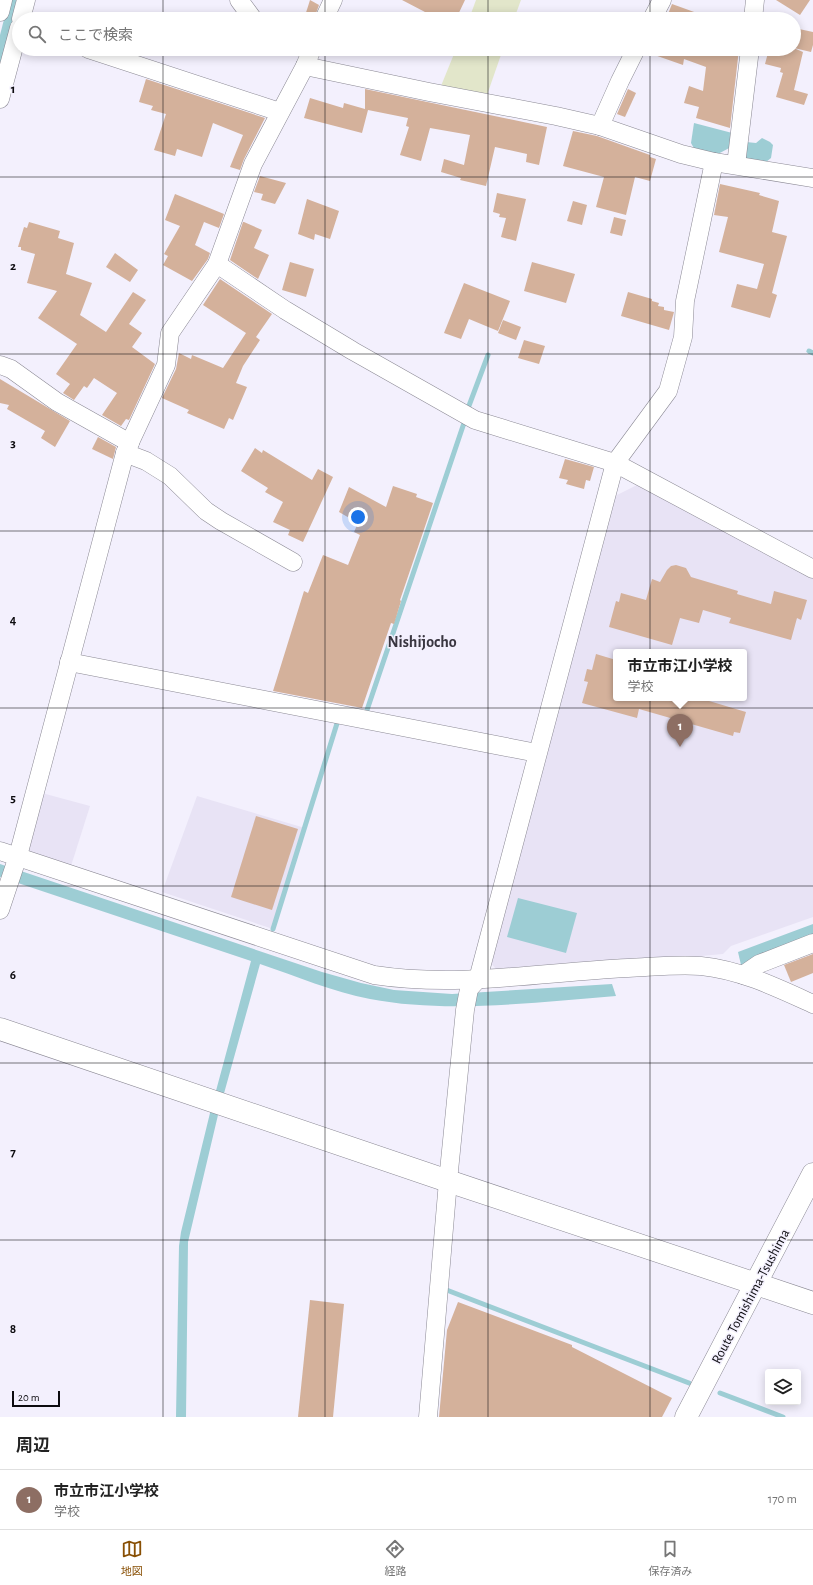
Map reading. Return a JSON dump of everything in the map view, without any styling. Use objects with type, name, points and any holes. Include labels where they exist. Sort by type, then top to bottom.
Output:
[{"type":"street","points":[[0,12],[3,0]]},
{"type":"street","points":[[23,12],[26,0]]},
{"type":"street","points":[[239,0],[248,12]]},
{"type":"street","points":[[327,12],[333,0]]},
{"type":"street","points":[[656,12],[662,0]]},
{"type":"street","points":[[754,12],[756,0]]},
{"type":"street","points":[[0,99],[12,54]]},
{"type":"street","points":[[109,56],[280,112]]},
{"type":"street","points":[[0,910],[17,860],[69,662],[128,448],[166,365],[170,333],[217,264],[253,164],[309,56]]},
{"type":"street","points":[[600,126],[632,56]]},
{"type":"street","points":[[736,166],[749,56]]},
{"type":"street","points":[[305,66],[600,126],[681,154],[714,162],[813,178]]},
{"type":"street","points":[[428,1417],[448,1181],[465,1010],[474,984],[615,463],[668,391],[683,337],[685,301],[714,162]]},
{"type":"street","points":[[217,264],[285,310],[346,347],[475,420],[615,463],[813,569]]},
{"type":"street","points":[[0,365],[11,369],[57,402],[170,476],[206,511],[293,562]]},
{"type":"street","points":[[69,662],[537,753]]},
{"type":"street","points":[[0,851],[17,860],[374,975],[404,979],[452,980],[474,984],[572,971],[661,966],[702,966],[743,975],[813,1004]]},
{"type":"street","points":[[743,975],[759,964],[813,943]]},
{"type":"street","points":[[0,1029],[813,1303]]},
{"type":"street","name":"Route Tomishima-Tsushima","points":[[686,1417],[813,1174]]},
{"type":"shaded area","points":[[637,485],[813,578],[813,917],[731,946],[723,954],[657,960],[577,962],[496,969],[490,962],[615,496]]},
{"type":"shaded area","points":[[42,793],[90,806],[71,866],[30,853],[26,845]]},
{"type":"shaded area","points":[[197,796],[305,828],[273,929],[162,892]]},
{"type":"green space","points":[[476,0],[521,0],[517,12],[472,12]]},
{"type":"green space","points":[[453,56],[501,56],[486,98],[441,86]]},
{"type":"water","points":[[9,0],[22,0],[19,12],[12,12],[12,37],[0,82],[0,35]]},
{"type":"water","points":[[694,123],[736,134],[733,146],[716,155],[695,150],[691,143]]},
{"type":"water","points":[[762,138],[773,145],[771,158],[766,162],[745,159],[746,142],[756,143]]},
{"type":"water","points":[[0,864],[322,972],[361,983],[394,990],[452,994],[612,984],[616,996],[524,1004],[430,1006],[356,996],[260,964],[218,1115],[188,1242],[186,1417],[176,1417],[179,1246],[181,1232],[210,1113],[251,961],[0,877]]},
{"type":"water","points":[[518,898],[577,913],[566,953],[507,937]]},
{"type":"water","points":[[813,924],[813,938],[741,965],[738,952]]},
{"type":"building","points":[[310,0],[319,5],[316,12],[306,12]]},
{"type":"building","points":[[402,0],[465,0],[459,12],[425,12]]},
{"type":"building","points":[[776,0],[810,0],[801,14],[801,12],[795,12]]},
{"type":"building","points":[[672,4],[694,12],[669,12]]},
{"type":"building","points":[[801,29],[813,32],[813,45],[811,52],[801,50]]},
{"type":"building","points":[[801,51],[803,52],[794,90],[808,94],[804,105],[776,97],[783,73],[780,72],[781,68],[765,64],[767,56],[801,56]]},
{"type":"building","points":[[657,56],[738,56],[730,128],[696,118],[699,107],[684,103],[689,86],[703,91],[706,67],[684,59],[683,65]]},
{"type":"building","points":[[146,79],[265,118],[240,170],[230,167],[243,135],[213,123],[202,157],[177,149],[175,156],[154,150],[166,114],[151,110],[153,106],[139,102]]},
{"type":"building","points":[[365,89],[547,127],[539,165],[526,162],[527,154],[495,147],[486,186],[460,180],[461,178],[441,172],[444,159],[464,165],[470,135],[430,128],[421,161],[400,155],[409,127],[406,126],[408,118],[368,110],[362,133],[304,118],[310,98],[343,108],[344,103],[365,109]]},
{"type":"building","points":[[628,89],[636,93],[625,117],[617,114]]},
{"type":"building","points":[[573,131],[597,136],[650,155],[650,157],[656,159],[650,181],[635,177],[626,215],[596,207],[604,177],[563,166]]},
{"type":"building","points":[[260,176],[286,183],[275,204],[261,200],[263,194],[254,192]]},
{"type":"building","points":[[720,184],[760,193],[759,195],[779,201],[772,232],[787,236],[772,293],[777,295],[770,318],[731,307],[737,284],[757,289],[764,264],[719,252],[728,217],[714,215]]},
{"type":"building","points":[[497,193],[526,199],[516,241],[501,237],[506,218],[499,217],[500,214],[493,212]]},
{"type":"building","points":[[175,194],[224,214],[219,228],[204,222],[195,245],[210,253],[208,259],[192,281],[163,265],[168,256],[164,254],[180,226],[165,220]]},
{"type":"building","points":[[307,199],[339,211],[330,239],[315,234],[314,240],[298,234]]},
{"type":"building","points":[[573,201],[587,205],[582,225],[567,221]]},
{"type":"building","points":[[614,217],[626,220],[622,236],[610,233]]},
{"type":"building","points":[[29,222],[60,231],[58,238],[74,243],[66,274],[92,283],[80,315],[106,332],[133,292],[146,300],[129,324],[142,333],[132,347],[155,364],[129,420],[126,419],[121,426],[102,415],[117,393],[94,378],[87,388],[84,386],[74,400],[63,393],[70,384],[56,374],[77,344],[38,318],[57,291],[27,283],[35,254],[21,250],[21,247],[18,247],[24,227],[27,228]]},
{"type":"building","points":[[243,222],[262,230],[254,248],[269,255],[258,279],[230,260]]},
{"type":"building","points":[[115,253],[138,270],[130,282],[106,267]]},
{"type":"building","points":[[290,262],[314,269],[306,297],[282,290]]},
{"type":"building","points":[[532,262],[575,274],[566,303],[524,291]]},
{"type":"building","points":[[220,279],[272,314],[256,337],[260,340],[243,366],[236,383],[247,387],[233,420],[229,418],[224,429],[187,413],[189,410],[162,398],[176,369],[179,353],[191,359],[192,355],[223,368],[246,333],[203,305]]},
{"type":"building","points":[[464,283],[510,301],[498,331],[469,319],[461,339],[444,333]]},
{"type":"building","points":[[628,292],[652,299],[652,301],[659,303],[658,306],[664,307],[664,310],[674,312],[669,330],[621,316]]},
{"type":"building","points":[[503,320],[521,327],[516,340],[498,333]]},
{"type":"building","points":[[524,340],[545,346],[539,364],[518,358]]},
{"type":"building","points":[[0,379],[70,421],[55,447],[41,438],[45,431],[7,409],[9,405],[0,403]]},
{"type":"building","points":[[98,437],[116,447],[113,459],[92,449]]},
{"type":"building","points":[[255,448],[262,453],[263,450],[312,480],[318,469],[333,477],[303,542],[288,535],[290,530],[273,522],[283,502],[265,492],[268,488],[241,471]]},
{"type":"building","points":[[565,459],[594,467],[590,481],[586,480],[584,489],[566,484],[568,480],[559,478]]},
{"type":"building","points":[[393,486],[417,494],[416,497],[433,503],[400,600],[401,601],[394,624],[391,623],[362,708],[273,691],[304,591],[308,593],[323,555],[348,565],[360,535],[354,532],[358,523],[339,512],[349,487],[386,507]]},
{"type":"building","points":[[676,565],[686,568],[691,577],[738,591],[737,594],[771,604],[774,591],[807,600],[801,620],[797,618],[791,640],[729,623],[731,618],[703,610],[699,623],[680,618],[672,645],[609,627],[616,601],[619,602],[621,593],[646,600],[652,579],[660,582],[667,570],[671,566]]},
{"type":"building","points":[[596,654],[613,659],[613,701],[709,701],[746,712],[740,733],[734,732],[733,736],[639,709],[637,718],[582,703],[588,682],[584,681],[587,669],[592,670]]},
{"type":"building","points":[[256,816],[298,829],[272,910],[231,897]]},
{"type":"building","points":[[813,954],[813,973],[791,982],[784,965]]},
{"type":"building","points":[[310,1300],[344,1304],[333,1417],[298,1417]]},
{"type":"building","points":[[458,1302],[572,1345],[572,1347],[672,1398],[662,1417],[439,1417],[447,1330]]},
{"type":"waterway","points":[[809,351],[813,353]]},
{"type":"waterway","points":[[467,411],[488,355]]},
{"type":"waterway","points":[[365,716],[464,423]]},
{"type":"waterway","points":[[273,929],[339,717]]},
{"type":"waterway","points":[[444,1289],[689,1383]]},
{"type":"waterway","points":[[720,1393],[783,1417]]},
{"type":"place","name":"市立市江小学校","points":[[680,747]]},
{"type":"district","name":"Nishijocho","points":[[422,641]]}]
